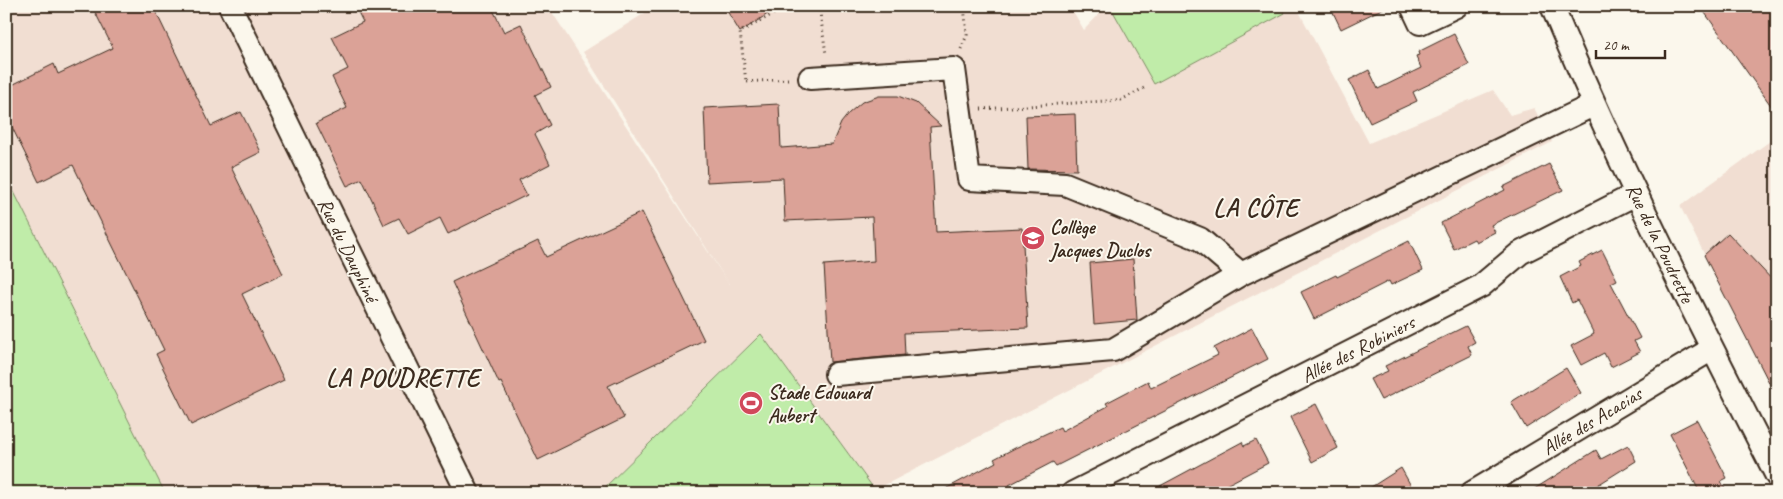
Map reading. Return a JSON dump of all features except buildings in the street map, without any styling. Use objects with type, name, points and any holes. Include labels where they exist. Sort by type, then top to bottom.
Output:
[{"type":"street","name":"Rue du Dauphiné","points":[[230,6],[468,493]]},
{"type":"street","points":[[1412,6],[1420,23],[1456,6]]},
{"type":"street","name":"Rue de la Poudrette","points":[[1552,6],[1593,105],[1712,349],[1777,476]]},
{"type":"street","points":[[820,78],[954,69],[968,179],[1065,184],[1200,239],[1242,274]]},
{"type":"street","points":[[836,374],[1113,350],[1242,274],[1593,105]]},
{"type":"street","name":"Allée des Robiniers","points":[[1073,493],[1481,286],[1520,253],[1636,194]]},
{"type":"street","name":"Allée des Acacias","points":[[1472,493],[1712,349]]},
{"type":"path","points":[[788,6],[740,32],[746,82],[820,78],[819,6]]},
{"type":"path","points":[[954,69],[967,35],[964,6]]},
{"type":"path","points":[[959,111],[1121,100],[1146,87]]},
{"type":"shaded area","points":[[6,6],[548,6],[729,284],[583,52],[656,6],[1070,6],[1084,30],[1107,6],[1296,6],[1369,143],[1493,90],[1510,115],[1534,108],[1552,142],[875,490],[761,334],[599,493],[165,493],[6,176]]},
{"type":"shaded area","points":[[1777,136],[1777,398],[1680,206]]},
{"type":"green space","points":[[1110,6],[1281,6],[1285,13],[1154,84]]},
{"type":"green space","points":[[6,176],[165,493],[6,493]]},
{"type":"green space","name":"Stade Edouard Aubert","points":[[761,334],[877,493],[599,493],[756,339]]},
{"type":"place","name":"Collège Jacques Duclos","points":[[1033,238]]},
{"type":"place","name":"Stade Edouard Aubert","points":[[751,403]]},
{"type":"district","name":"LA CÔTE","points":[[1256,208]]},
{"type":"district","name":"LA POUDRETTE","points":[[403,378]]}]
